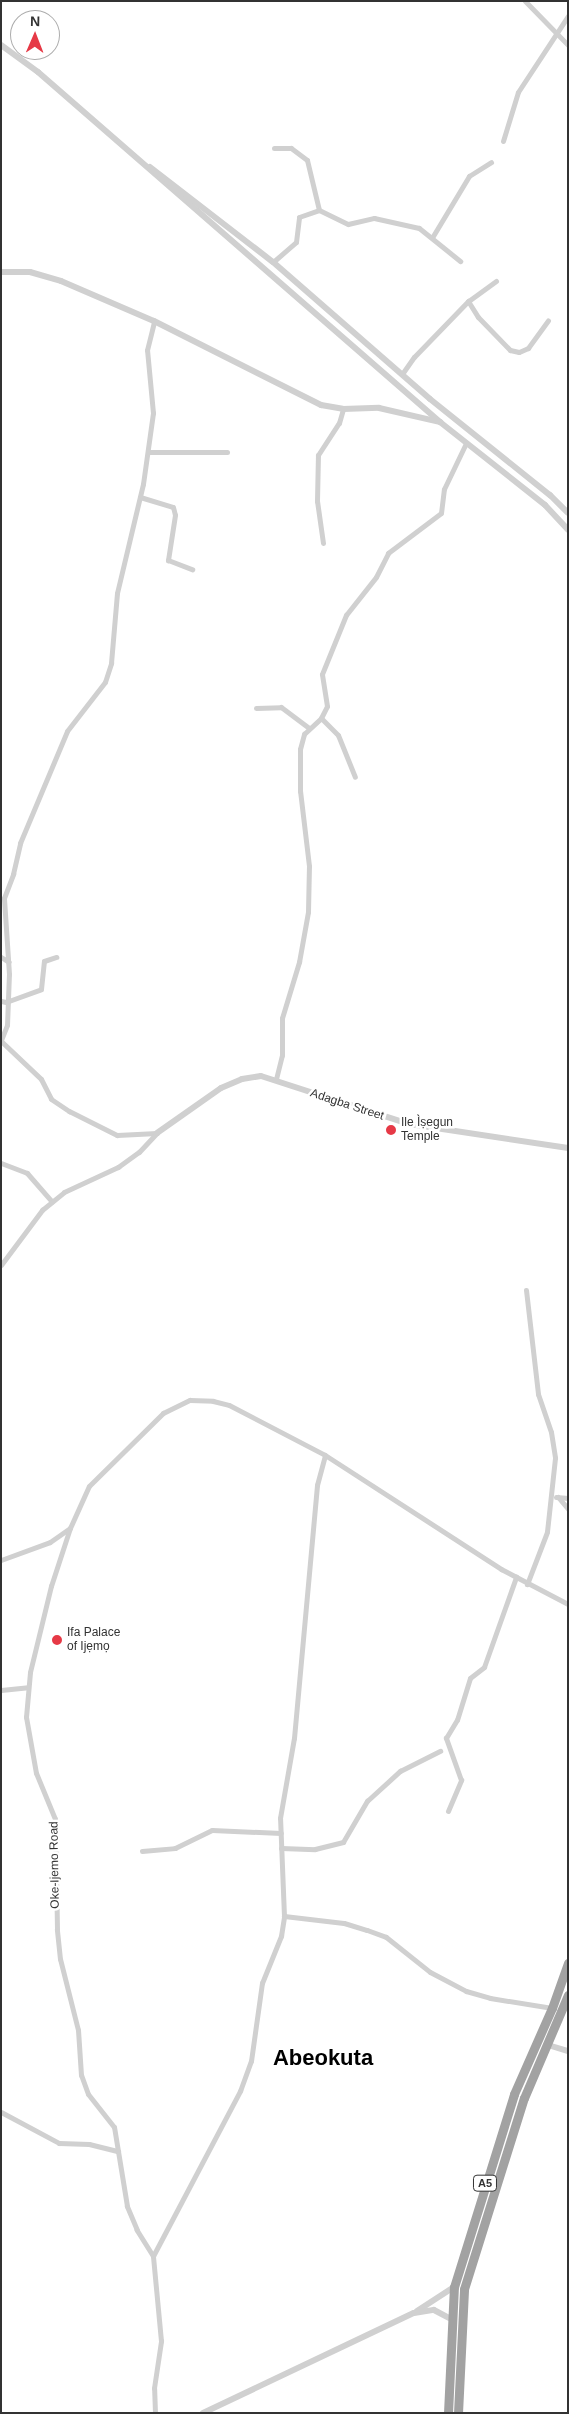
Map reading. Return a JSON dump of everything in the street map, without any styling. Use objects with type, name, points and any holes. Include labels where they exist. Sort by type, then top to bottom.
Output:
[{"type":"highway","name":"A5","points":[[448,2413],[454,2287],[514,2094],[552,2008],[568,1963]]},
{"type":"highway","name":"A5","points":[[458,2413],[464,2289],[508,2144],[568,1995]]},
{"type":"street","points":[[525,1],[568,45]]},
{"type":"street","points":[[503,141],[518,92],[555,33],[568,16]]},
{"type":"street","points":[[1,45],[104,131],[440,422],[545,505],[568,530]]},
{"type":"street","points":[[104,131],[273,262],[402,374],[568,513]]},
{"type":"street","points":[[274,148],[291,148],[307,160],[319,210]]},
{"type":"street","points":[[433,236],[469,176],[491,162]]},
{"type":"street","points":[[273,262],[296,242],[299,217],[319,210],[348,224],[374,218],[420,228],[433,236],[460,262]]},
{"type":"street","points":[[1,272],[45,275],[154,321],[309,400],[329,408],[379,408],[440,422]]},
{"type":"street","points":[[402,374],[414,357],[468,300],[496,281]]},
{"type":"street","points":[[468,300],[488,328],[510,350],[519,352],[528,348],[548,320]]},
{"type":"street","points":[[154,321],[147,350],[153,413],[148,452],[140,497],[117,593],[108,674],[105,682],[66,731],[20,843],[13,874],[4,898],[9,962],[3,1002],[7,1025],[1,1040],[41,1079],[51,1099],[69,1112],[117,1135],[157,1133]]},
{"type":"street","points":[[323,542],[317,501],[318,455],[339,423],[343,409]]},
{"type":"street","points":[[276,1079],[282,1055],[282,1018],[299,962],[308,912],[309,866],[298,767],[300,749],[309,728],[321,718],[326,706],[322,674],[346,615],[367,589],[388,553],[441,513],[444,489],[466,443]]},
{"type":"street","points":[[489,459],[495,450]]},
{"type":"street","points":[[148,452],[227,452]]},
{"type":"street","points":[[140,497],[173,507],[175,515],[168,560],[192,569]]},
{"type":"street","points":[[256,708],[281,707],[309,728]]},
{"type":"street","points":[[321,718],[338,735],[355,777]]},
{"type":"street","points":[[1,957],[9,962]]},
{"type":"street","points":[[3,1002],[41,989],[44,961],[56,957]]},
{"type":"street","name":"Adagba Street","points":[[157,1133],[193,1105],[242,1079],[261,1076],[276,1079],[342,1105],[409,1124],[568,1148]]},
{"type":"street","points":[[1,1265],[42,1210],[64,1192],[118,1167],[139,1152],[157,1133]]},
{"type":"street","points":[[1,1163],[27,1173],[52,1202]]},
{"type":"street","points":[[526,1290],[538,1394],[551,1432],[555,1458],[547,1532],[527,1584]]},
{"type":"street","name":"Oke-Ijemo Road","points":[[153,2256],[132,2219],[114,2127],[84,2086],[78,2030],[60,1959],[55,1819],[36,1773],[28,1737],[28,1687],[51,1586],[70,1528],[89,1486],[121,1451],[163,1413],[190,1400],[229,1405],[325,1456],[527,1584],[568,1604]]},
{"type":"street","points":[[155,2413],[154,2388],[161,2341],[153,2256],[240,2091],[252,2052],[262,1983],[278,1944],[284,1916],[281,1833],[314,1552],[317,1485],[325,1456]]},
{"type":"street","points":[[552,1496],[568,1498]]},
{"type":"street","points":[[558,1497],[568,1509]]},
{"type":"street","points":[[1,1560],[50,1542],[70,1528]]},
{"type":"street","points":[[448,1811],[461,1780],[446,1738],[457,1720],[470,1678],[484,1667],[516,1577]]},
{"type":"street","points":[[1,1690],[28,1687]]},
{"type":"street","points":[[281,1848],[315,1849],[343,1842],[367,1801],[400,1771],[440,1751]]},
{"type":"street","points":[[142,1851],[175,1848],[212,1830],[281,1833]]},
{"type":"street","points":[[284,1916],[338,1922],[367,1930],[386,1937],[430,1972],[460,1988],[490,1998],[552,2008]]},
{"type":"street","points":[[548,2045],[568,2051]]},
{"type":"street","points":[[1,2112],[58,2144],[89,2144],[118,2151]]},
{"type":"street","points":[[203,2413],[414,2313],[454,2287]]},
{"type":"street","points":[[414,2313],[434,2310],[451,2319]]},
{"type":"place","name":"Ile Ìṣegun Temple","points":[[391,1130]]},
{"type":"place","name":"Ifa Palace of Ijẹmọ","points":[[57,1640]]},
{"type":"district","name":"Abeokuta","points":[[323,2058]]}]
